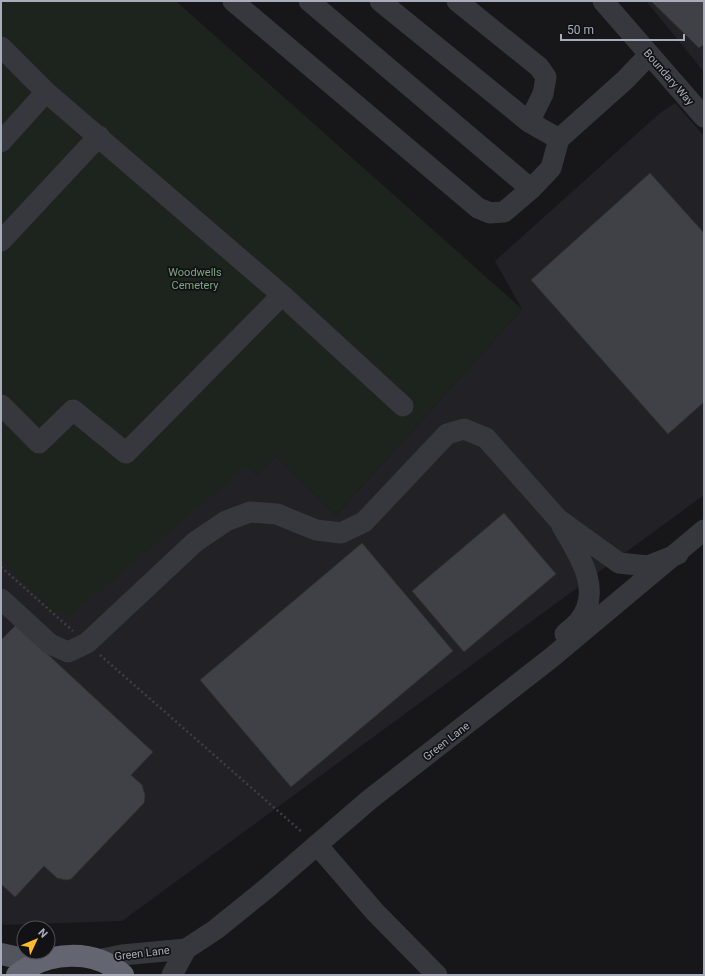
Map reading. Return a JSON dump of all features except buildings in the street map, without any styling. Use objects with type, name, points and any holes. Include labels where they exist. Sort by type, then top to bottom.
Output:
[{"type":"highway","points":[[56,957],[73,955],[97,960],[123,975]]},
{"type":"highway","points":[[17,975],[28,966],[43,960]]},
{"type":"main road","points":[[1,954],[16,957]]},
{"type":"street","points":[[233,1],[478,208],[490,213],[504,212],[531,189],[551,168],[559,139],[625,80],[649,55]]},
{"type":"street","points":[[309,1],[531,189]]},
{"type":"street","points":[[380,1],[529,122],[559,139]]},
{"type":"street","points":[[457,1],[481,9],[539,67],[546,77],[543,94],[529,122]]},
{"type":"street","name":"Boundary Way","points":[[602,1],[704,117]]},
{"type":"street","points":[[1,47],[46,92],[99,136],[282,295],[403,406]]},
{"type":"street","points":[[1,142],[46,92]]},
{"type":"street","points":[[4,233],[99,136]]},
{"type":"street","points":[[1,405],[39,443],[73,410],[126,454],[282,295]]},
{"type":"street","points":[[1,599],[50,644],[68,652],[86,643],[194,542],[226,521],[250,512],[277,514],[316,530],[341,533],[364,522],[446,434],[464,429],[486,438],[558,519],[585,567],[589,590],[588,602],[579,620],[470,722]]},
{"type":"street","points":[[558,519],[619,563],[648,566],[678,554]]},
{"type":"street","name":"Green Lane","points":[[172,975],[186,949],[221,925],[318,846],[369,800],[551,658],[678,554],[704,530]]},
{"type":"street","points":[[318,846],[375,912],[436,975]]},
{"type":"street","name":"Green Lane","points":[[97,960],[122,955],[186,949]]},
{"type":"path","points":[[1,567],[318,846]]},
{"type":"shaded area","points":[[646,1],[704,1],[704,72]]},
{"type":"shaded area","points":[[675,103],[704,136],[704,495],[122,921],[56,923],[56,920],[16,920],[16,925],[4,925],[1,923],[1,559],[54,612],[248,465],[257,475],[276,456],[336,515],[522,309],[495,261],[660,113]]},
{"type":"green space","name":"Woodwells Cemetery","points":[[1,1],[176,1],[522,309],[336,515],[276,456],[257,475],[248,465],[70,616],[54,612],[1,559]]}]
